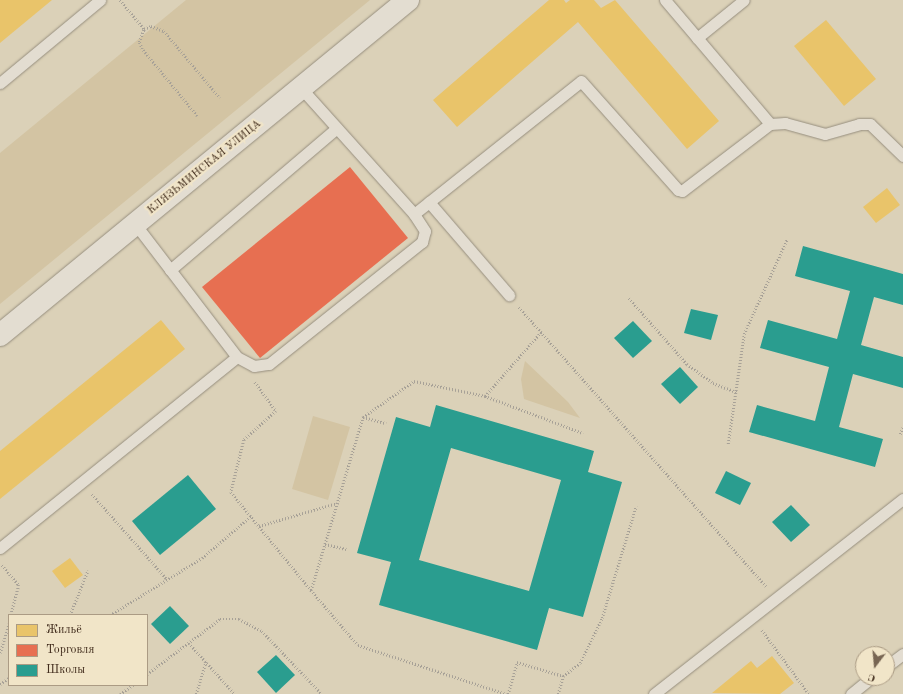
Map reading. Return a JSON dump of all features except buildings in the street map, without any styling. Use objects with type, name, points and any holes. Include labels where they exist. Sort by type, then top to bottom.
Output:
[{"type":"street","name":"КЛЯЗЬМИНСКАЯ УЛИЦА","points":[[0,335],[136,225],[408,0]]},
{"type":"lane","points":[[0,83],[100,0]]},
{"type":"lane","points":[[697,38],[744,0]]},
{"type":"lane","points":[[669,2],[697,38],[770,124]]},
{"type":"lane","points":[[414,214],[581,81],[678,190],[682,191],[770,124],[785,123],[825,134],[859,124],[870,124],[901,150]]},
{"type":"lane","points":[[136,225],[237,357],[254,366],[269,364],[416,247],[425,235],[414,214],[301,88]]},
{"type":"lane","points":[[170,270],[337,128]]},
{"type":"lane","points":[[429,202],[509,295]]},
{"type":"lane","points":[[0,548],[237,357]]},
{"type":"lane","points":[[654,694],[753,618],[903,499]]},
{"type":"lane","points":[[851,694],[862,686]]},
{"type":"path","points":[[120,0],[144,30]]},
{"type":"path","points":[[197,116],[142,49],[139,42],[144,30],[151,26],[164,31],[220,98]]},
{"type":"path","points":[[728,444],[737,392],[744,334],[787,239]]},
{"type":"path","points":[[509,295],[777,598]]},
{"type":"path","points":[[629,298],[687,364],[713,383],[737,392]]},
{"type":"path","points":[[485,396],[541,332]]},
{"type":"path","points":[[237,357],[276,412],[244,440],[231,492],[358,645],[507,694],[517,662],[563,676]]},
{"type":"path","points":[[311,590],[363,417],[414,381],[485,396],[583,433]]},
{"type":"path","points":[[363,417],[386,423]]},
{"type":"path","points":[[900,434],[903,427]]},
{"type":"path","points":[[81,482],[167,579]]},
{"type":"path","points":[[259,526],[338,502]]},
{"type":"path","points":[[558,694],[563,676],[580,663],[590,646],[602,618],[636,506]]},
{"type":"path","points":[[112,614],[202,558],[251,516]]},
{"type":"path","points":[[325,544],[346,549]]},
{"type":"path","points":[[0,562],[19,585],[11,614]]},
{"type":"path","points":[[70,614],[88,570]]},
{"type":"path","points":[[753,618],[810,694]]},
{"type":"path","points":[[148,673],[220,619],[239,619],[262,631],[322,694]]},
{"type":"path","points":[[0,653],[8,626]]},
{"type":"path","points":[[189,643],[234,694]]},
{"type":"path","points":[[196,694],[206,662]]},
{"type":"path","points":[[120,694],[132,686]]},
{"type":"shaded area","points":[[186,0],[370,0],[0,304],[0,153]]},
{"type":"shaded area","points":[[525,361],[568,402],[580,418],[524,399],[521,379]]},
{"type":"shaded area","points":[[313,416],[350,427],[328,500],[292,489]]}]
